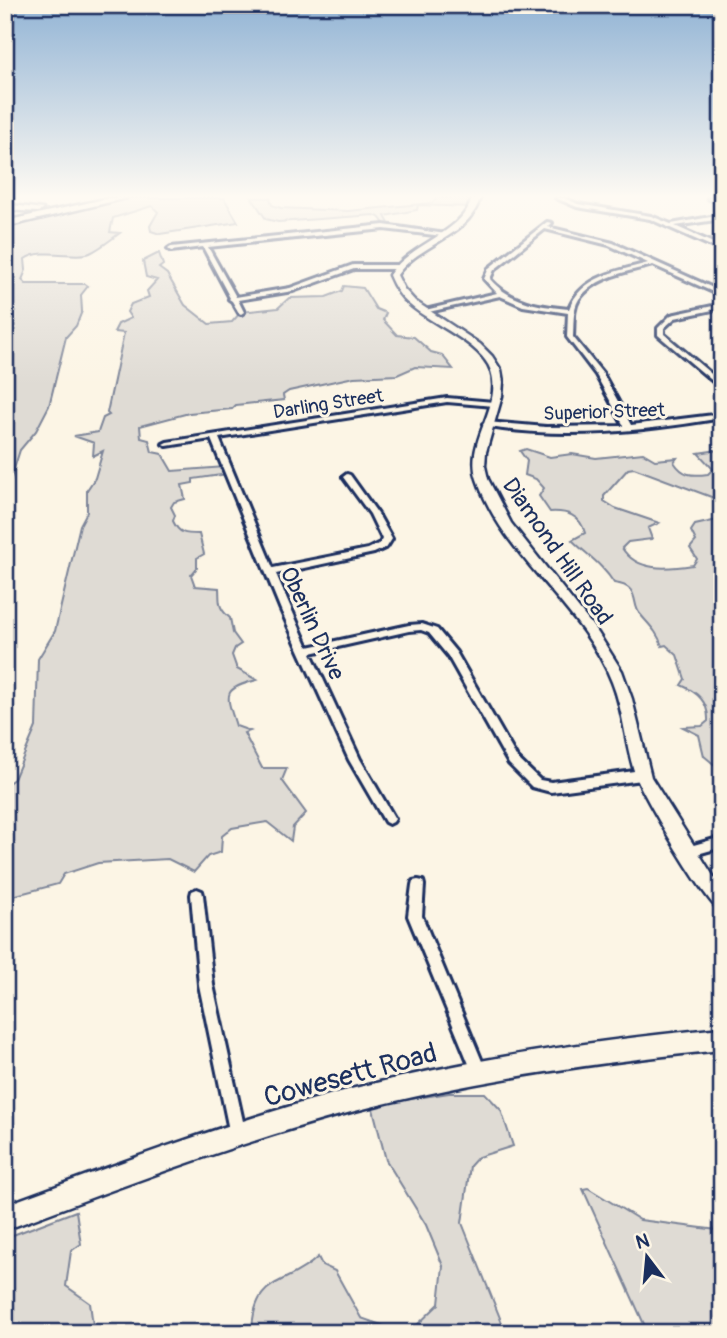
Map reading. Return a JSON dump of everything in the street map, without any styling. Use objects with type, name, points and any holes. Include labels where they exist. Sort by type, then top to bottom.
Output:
[{"type":"main road","name":"Cowesett Road","points":[[5,1218],[302,1115],[479,1072],[640,1046],[722,1039]]},
{"type":"street","points":[[212,260],[232,299],[242,312]]},
{"type":"street","points":[[232,299],[298,288],[353,267],[397,267],[403,260]]},
{"type":"street","points":[[504,260],[487,274],[487,279],[499,294],[534,307],[572,311]]},
{"type":"street","points":[[649,260],[722,294]]},
{"type":"street","points":[[629,428],[599,374],[570,337],[572,311],[576,299],[598,279],[653,262]]},
{"type":"street","name":"Diamond Hill Road","points":[[397,267],[393,275],[403,295],[469,343],[496,368],[499,383],[480,452],[481,476],[492,500],[606,654],[617,676],[631,717],[642,775],[722,905]]},
{"type":"street","points":[[709,287],[722,283]]},
{"type":"street","points":[[424,311],[499,294]]},
{"type":"street","points":[[722,306],[673,316],[661,328],[662,335],[670,345],[722,387]]},
{"type":"street","name":"Darling Street","points":[[167,444],[447,400],[494,404]]},
{"type":"street","name":"Superior Street","points":[[488,424],[566,432],[629,428],[722,416]]},
{"type":"street","name":"Oberlin Drive","points":[[214,437],[269,572],[355,760],[389,819]]},
{"type":"street","points":[[269,572],[371,551],[384,545],[387,539],[374,514],[347,477]]},
{"type":"street","points":[[306,651],[409,628],[422,627],[433,631],[452,654],[513,761],[536,784],[551,788],[642,775]]},
{"type":"street","points":[[687,852],[722,842]]},
{"type":"street","points":[[418,885],[415,916],[479,1072]]},
{"type":"street","points":[[197,895],[206,985],[238,1135]]},
{"type":"shaded area","points":[[5,260],[25,260],[26,270],[22,280],[26,284],[88,286],[81,295],[82,311],[76,326],[66,337],[49,406],[36,431],[20,450],[6,494],[8,501],[5,502]]},
{"type":"shaded area","points":[[161,260],[163,265],[159,268],[167,274],[185,305],[209,324],[232,322],[241,312],[278,308],[289,298],[326,297],[342,291],[344,286],[363,288],[376,309],[386,313],[383,320],[397,335],[414,337],[431,352],[442,355],[453,369],[415,367],[397,375],[354,377],[289,391],[283,395],[284,400],[189,413],[140,426],[141,438],[149,440],[152,452],[162,454],[172,471],[225,467],[228,474],[193,479],[193,483],[182,485],[185,499],[174,502],[171,507],[175,515],[173,521],[183,532],[199,534],[204,554],[197,558],[197,568],[191,575],[195,586],[219,588],[221,607],[230,618],[233,633],[241,644],[235,648],[232,655],[237,669],[257,680],[237,686],[229,694],[236,726],[250,731],[244,733],[262,768],[287,768],[282,780],[306,813],[293,827],[291,841],[267,822],[232,828],[222,836],[221,852],[208,856],[194,872],[168,859],[98,863],[64,874],[58,884],[5,898],[5,785],[14,779],[36,727],[38,659],[55,631],[80,525],[87,512],[87,490],[95,478],[103,451],[93,456],[94,443],[74,436],[98,432],[103,418],[109,415],[107,413],[124,333],[114,332],[118,324],[131,318],[127,312],[131,304],[149,297],[147,291],[157,280],[146,277],[143,261]]},
{"type":"shaded area","points":[[722,444],[722,501],[634,468],[628,469],[604,496],[604,501],[615,508],[659,523],[648,528],[652,539],[628,542],[622,548],[636,561],[653,567],[693,565],[697,559],[690,548],[696,541],[691,531],[695,525],[722,519],[722,539],[717,542],[722,553],[722,688],[717,694],[722,705],[722,771],[704,756],[699,735],[683,727],[702,726],[708,721],[708,714],[701,698],[681,685],[685,679],[677,655],[666,645],[662,646],[655,632],[637,610],[632,591],[614,583],[600,565],[572,540],[585,533],[580,522],[567,513],[550,512],[539,496],[544,488],[536,479],[525,475],[527,461],[520,451],[526,449],[550,457],[572,454],[596,458],[643,453],[655,460],[677,458],[674,462],[681,470],[697,475],[708,474],[713,469],[698,453],[718,450]]},
{"type":"shaded area","points":[[449,1093],[485,1093],[501,1110],[513,1146],[478,1157],[470,1166],[462,1223],[506,1333],[252,1331],[254,1313],[265,1291],[318,1257],[322,1265],[335,1271],[361,1318],[390,1328],[414,1328],[439,1304],[443,1266],[426,1225],[386,1160],[372,1105]]},
{"type":"shaded area","points":[[588,1188],[640,1220],[717,1230],[722,1242],[722,1333],[648,1333],[583,1189]]},
{"type":"shaded area","points":[[76,1211],[81,1244],[71,1251],[66,1286],[90,1303],[94,1333],[5,1333],[5,1238]]}]
